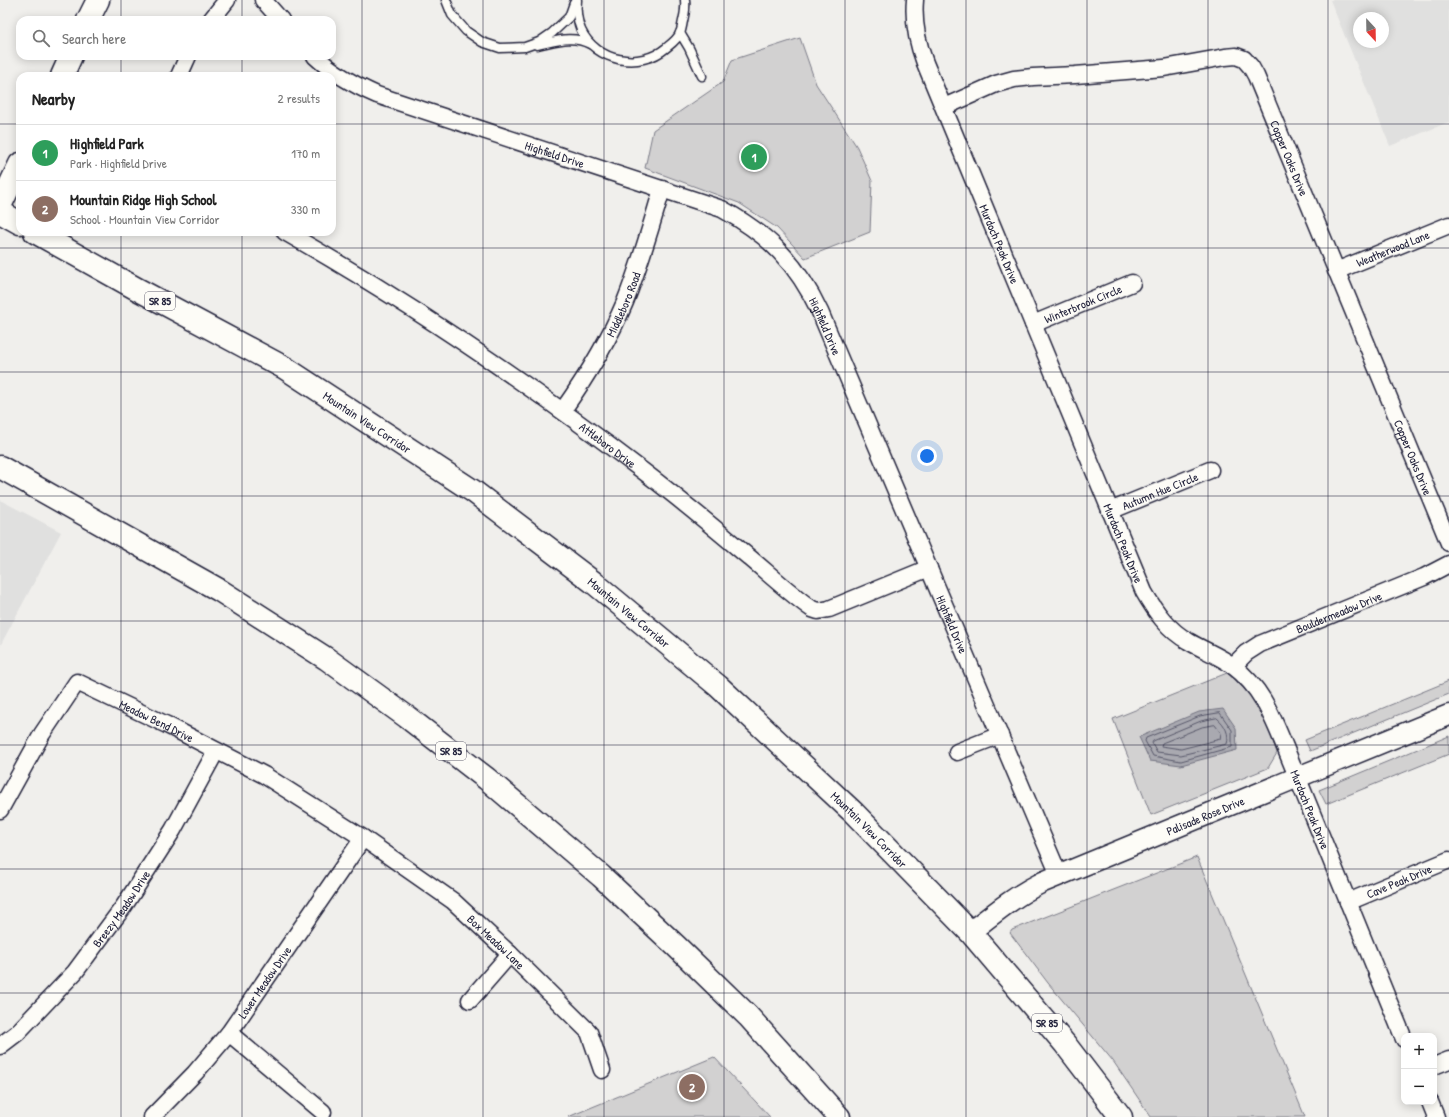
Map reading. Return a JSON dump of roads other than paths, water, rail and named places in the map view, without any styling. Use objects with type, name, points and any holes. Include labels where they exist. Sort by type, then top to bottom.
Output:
[{"type":"main road","points":[[90,16],[98,0]]},
{"type":"main road","points":[[64,72],[69,60]]},
{"type":"main road","points":[[0,206],[16,172]]},
{"type":"main road","points":[[0,212],[16,221]]},
{"type":"main road","name":"Mountain View Corridor","points":[[42,236],[137,289],[285,368],[473,491],[593,582],[718,686],[854,813],[970,932],[1065,1044],[1121,1117]]},
{"type":"main road","name":"SR 85","points":[[2,468],[219,590],[327,659],[407,717],[486,780],[601,876],[748,1016],[839,1117]]},
{"type":"street","points":[[213,16],[227,0]]},
{"type":"street","points":[[263,0],[277,16]]},
{"type":"street","name":"Murdoch Peak Drive","points":[[915,0],[915,25],[919,45],[1144,592],[1166,624],[1186,640],[1220,657],[1233,666],[1249,681],[1264,700],[1274,719],[1402,1033]]},
{"type":"street","name":"Copper Oaks Drive","points":[[944,106],[996,84],[1024,78],[1137,71],[1164,68],[1226,57],[1241,58],[1248,63],[1256,76],[1449,543]]},
{"type":"street","points":[[181,72],[186,60]]},
{"type":"street","name":"Highfield Drive","points":[[320,60],[335,72]]},
{"type":"street","name":"Highfield Drive","points":[[336,73],[377,95],[722,209],[740,219],[772,244],[800,275],[820,312],[1059,875]]},
{"type":"street","name":"Middleboro Road","points":[[563,410],[595,360],[625,302],[637,270],[662,189]]},
{"type":"street","name":"Weatherwood Lane","points":[[1336,271],[1449,225]]},
{"type":"street","name":"Attleboro Drive","points":[[292,236],[403,303],[483,355],[563,410],[638,467],[812,609],[818,611],[829,609],[929,568]]},
{"type":"street","name":"Winterbrook Circle","points":[[1033,324],[1132,283]]},
{"type":"street","name":"Autumn Hue Circle","points":[[1110,511],[1210,470]]},
{"type":"street","name":"Bouldermeadow Drive","points":[[1233,666],[1246,653],[1260,644],[1424,577],[1449,564]]},
{"type":"street","name":"Meadow Bend Drive","points":[[0,810],[42,734],[77,682],[166,725],[264,776],[363,838]]},
{"type":"street","name":"Palisade Rose Drive","points":[[970,932],[1017,896],[1059,875],[1449,715]]},
{"type":"street","points":[[956,752],[1000,734]]},
{"type":"street","name":"Breezy Meadow Drive","points":[[0,1046],[17,1033],[75,972],[124,906],[173,830],[216,751]]},
{"type":"street","name":"Box Meadow Lane","points":[[363,838],[453,901],[510,954],[589,1032],[602,1070]]},
{"type":"street","name":"Lower Meadow Drive","points":[[152,1117],[195,1073],[229,1033],[363,838]]},
{"type":"street","name":"Cave Peak Drive","points":[[1348,902],[1449,860]]},
{"type":"street","points":[[470,1000],[510,954]]},
{"type":"street","points":[[229,1033],[323,1112]]},
{"type":"street","points":[[1437,1065],[1449,1060]]},
{"type":"street","points":[[1431,1105],[1436,1117]]},
{"type":"lane","points":[[446,0],[452,15],[466,31],[482,42],[500,48],[525,47],[570,39],[581,40],[592,45],[606,56],[624,61],[642,61],[659,54],[673,42],[680,33],[686,9],[686,0]]},
{"type":"lane","points":[[525,47],[539,42],[552,34],[569,17],[576,0]]},
{"type":"lane","points":[[576,0],[576,13],[581,30],[592,45]]},
{"type":"lane","points":[[680,33],[702,76]]},
{"type":"water","points":[[1223,709],[1236,728],[1237,750],[1181,765],[1150,761],[1139,737],[1199,712]]},
{"type":"place","name":"Highfield Park","points":[[754,157]]},
{"type":"place","name":"Mountain Ridge High School","points":[[692,1087]]}]
